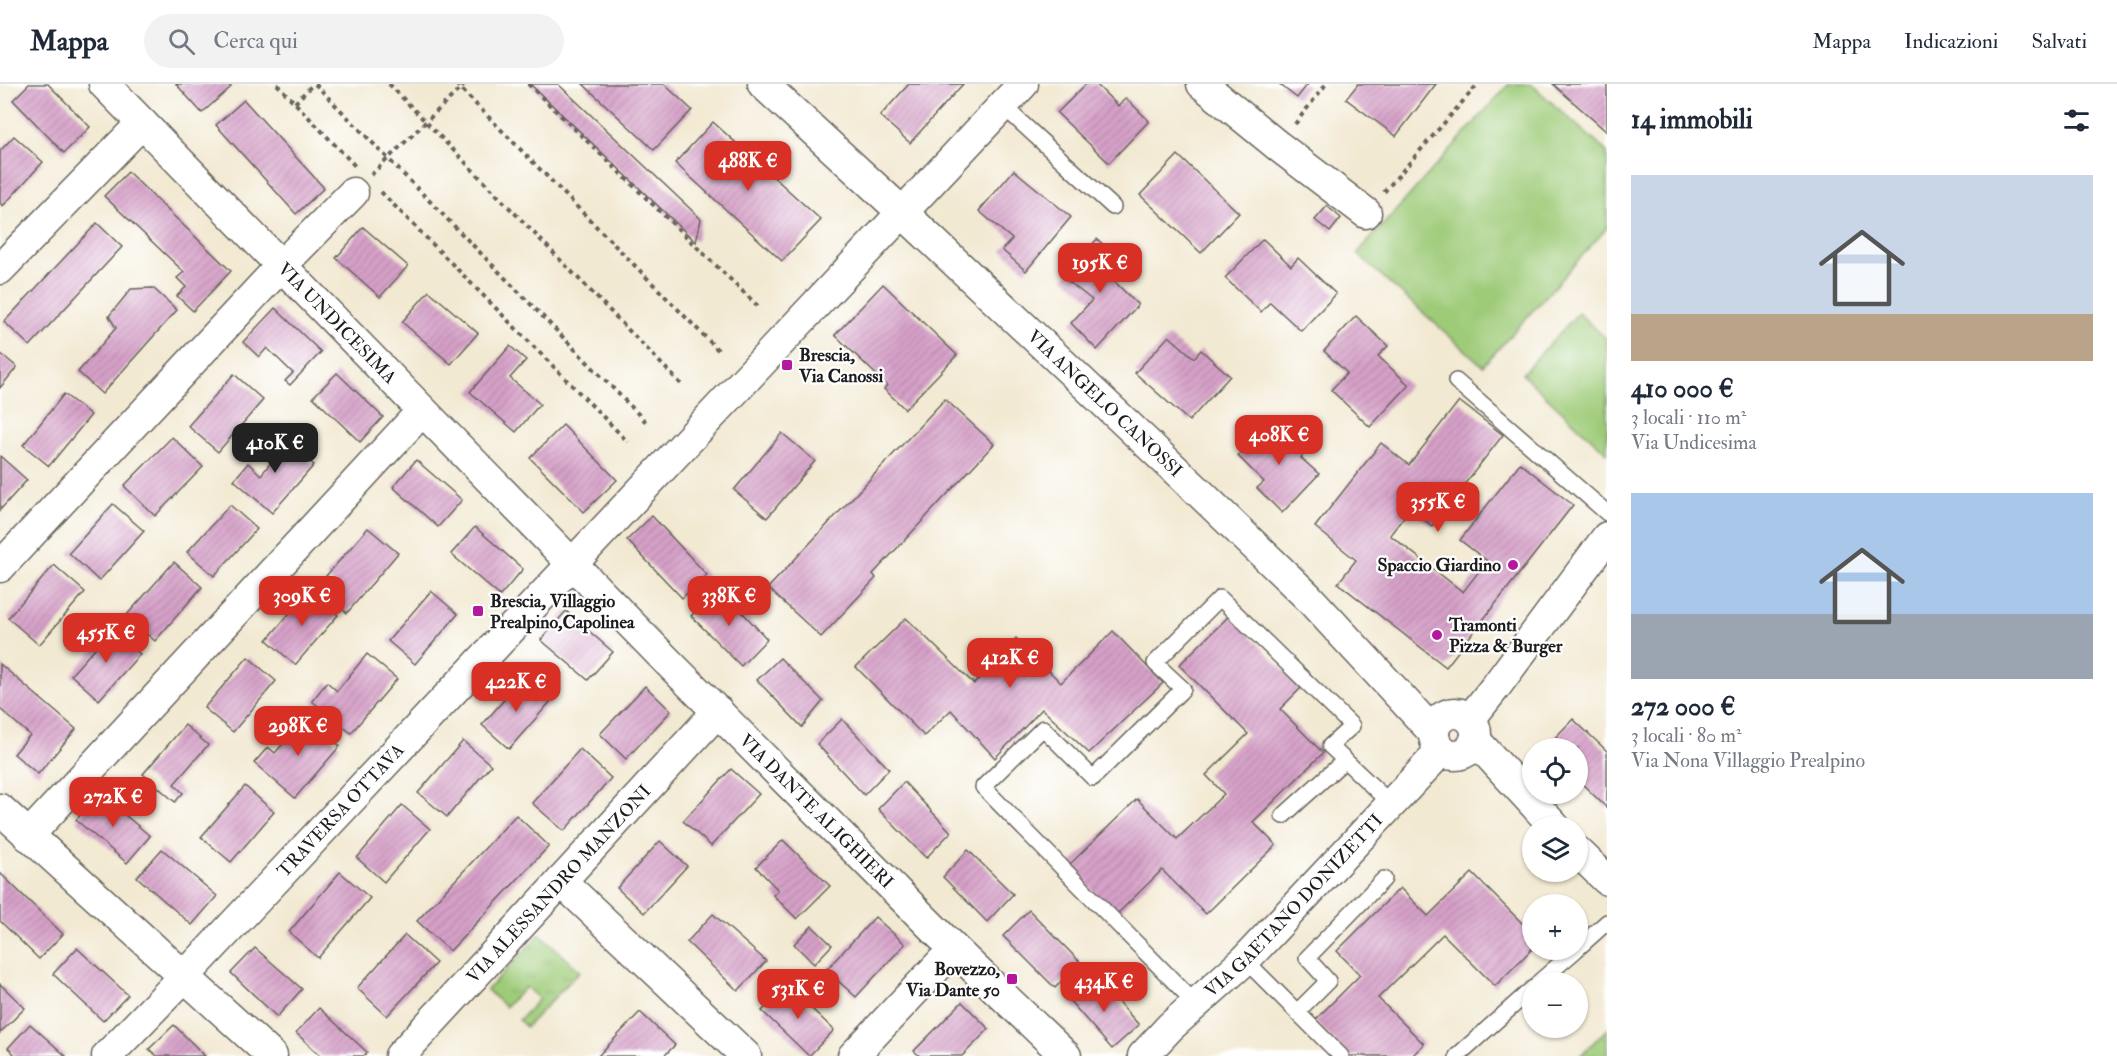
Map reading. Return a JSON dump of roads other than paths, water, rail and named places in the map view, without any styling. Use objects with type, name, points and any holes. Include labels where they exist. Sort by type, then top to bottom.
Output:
[{"type":"street","name":"VIA UNDICESIMA","points":[[104,84],[572,564]]},
{"type":"street","name":"VIA ANGELO CANOSSI","points":[[763,84],[902,212],[1541,816]]},
{"type":"street","points":[[572,564],[1023,84]]},
{"type":"street","points":[[1202,84],[1366,213]]},
{"type":"street","points":[[0,269],[142,123]]},
{"type":"street","points":[[0,567],[281,266],[360,185]]},
{"type":"street","points":[[28,836],[423,411]]},
{"type":"street","name":"VIA GAETANO DONIZETTI","points":[[1143,1056],[1170,1027],[1245,960],[1455,735],[1497,685],[1607,537]]},
{"type":"street","name":"VIA DANTE ALIGHIERI","points":[[572,564],[954,949],[1066,1056]]},
{"type":"street","name":"TRAVERSA OTTAVA","points":[[107,1056],[572,564]]},
{"type":"street","name":"VIA ALESSANDRO MANZONI","points":[[400,1056],[718,711]]},
{"type":"street","points":[[0,809],[272,1056]]},
{"type":"street","points":[[1588,862],[1607,880]]},
{"type":"street","points":[[561,881],[746,1056]]},
{"type":"street","points":[[853,1056],[954,949]]},
{"type":"lane","points":[[1003,106],[1113,207]]},
{"type":"lane","points":[[1456,381],[1607,513]]},
{"type":"lane","points":[[1196,1004],[983,787],[1042,728],[1093,778],[1183,688],[1155,663],[1220,598],[1352,726],[1330,746],[1392,805]]},
{"type":"lane","points":[[1283,816],[1344,760]]},
{"type":"lane","points":[[1297,1012],[1328,981],[1307,957],[1384,879]]},
{"type":"lane","points":[[1588,939],[1607,922]]},
{"type":"lane","points":[[1245,960],[1341,1056]]},
{"type":"lane","points":[[1551,972],[1564,960]]},
{"type":"lane","points":[[1457,1056],[1522,998]]},
{"type":"place","name":"Brescia, Via Canossi","points":[[787,365]]},
{"type":"place","name":"Spaccio Giardino","points":[[1513,565]]},
{"type":"place","name":"Brescia, Villaggio Prealpino,Capolinea","points":[[478,611]]},
{"type":"place","name":"Tramonti Pizza & Burger","points":[[1437,635]]},
{"type":"place","name":"Bovezzo, Via Dante 50","points":[[1012,979]]}]
